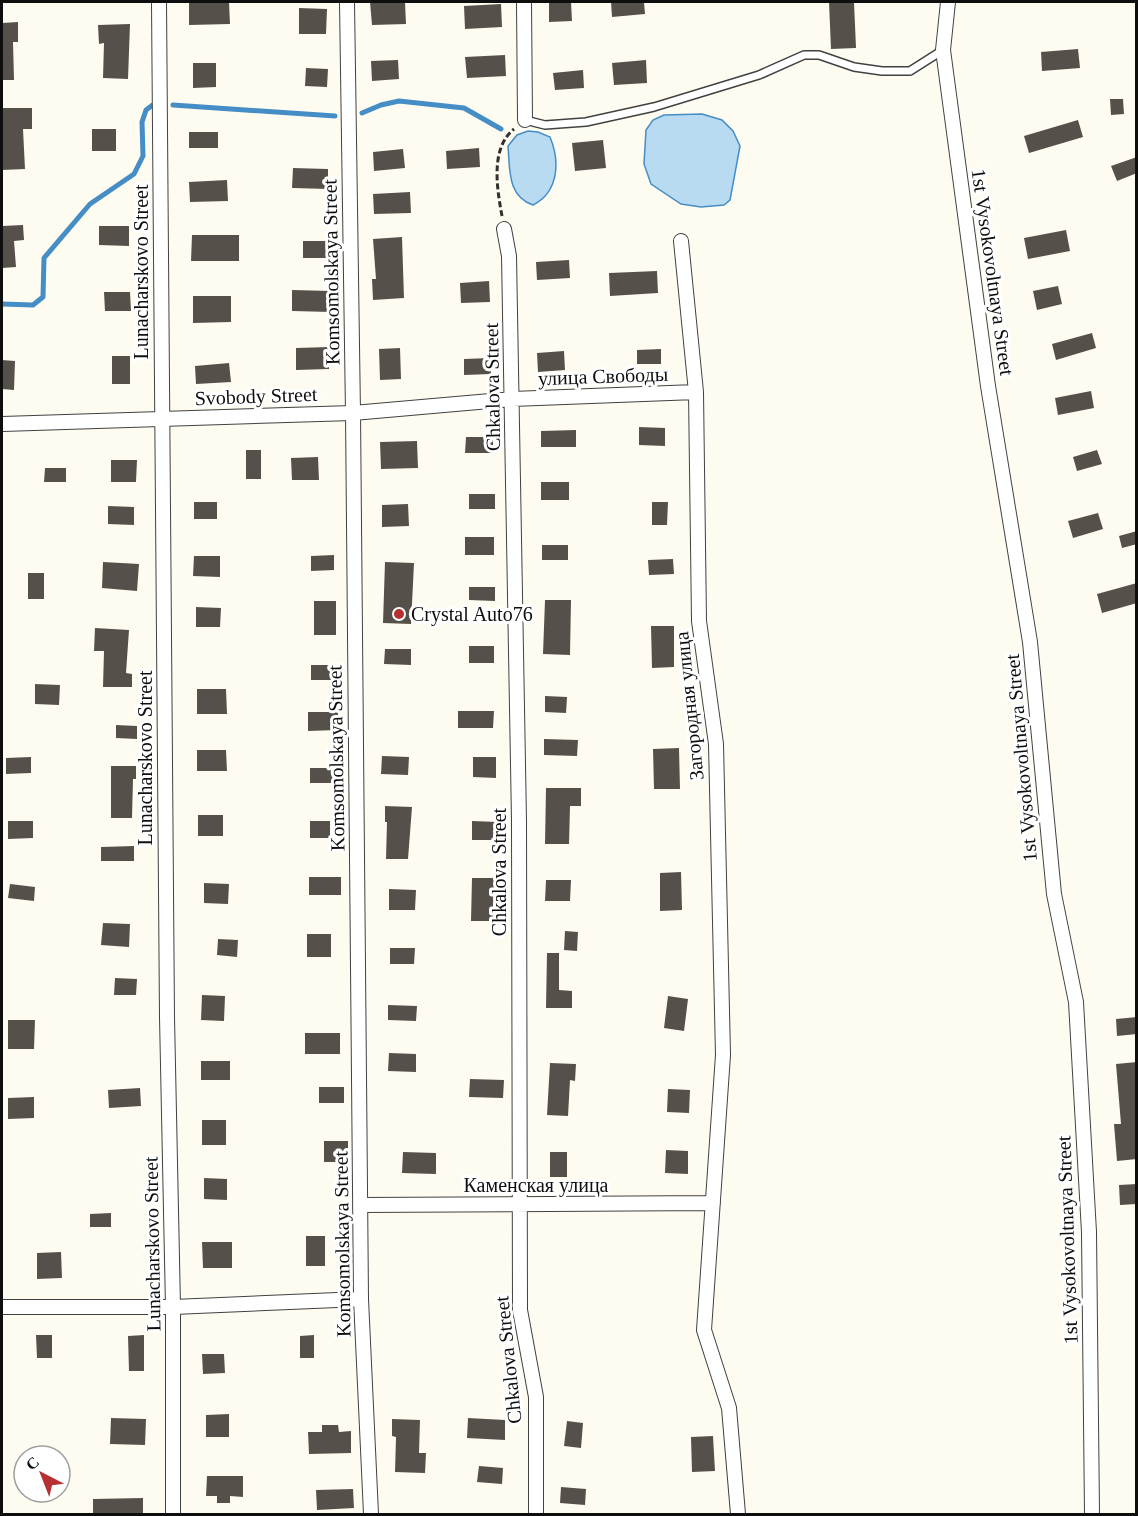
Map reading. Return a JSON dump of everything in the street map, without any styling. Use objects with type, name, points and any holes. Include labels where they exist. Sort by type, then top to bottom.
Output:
[{"type":"street","name":"Lunacharskovo Street","points":[[159,2],[166,1017],[173,1306],[173,1515]]},
{"type":"street","name":"Komsomolskaya Street","points":[[346,2],[353,412],[361,1299],[371,1515]]},
{"type":"street","points":[[524,2],[525,120]]},
{"type":"street","name":"1st Vysokovoltnaya Street","points":[[948,2],[943,50],[988,386],[1030,642],[1054,894],[1076,1002],[1089,1232],[1092,1515]]},
{"type":"street","name":"Chkalova Street","points":[[504,229],[509,256],[519,821],[520,1310],[536,1397],[536,1515]]},
{"type":"street","name":"Загородная улица","points":[[681,241],[696,392],[699,621],[716,744],[723,1055],[704,1330],[729,1408],[738,1515]]},
{"type":"street","name":"улица Свободы","points":[[512,399],[696,392]]},
{"type":"street","name":"Svobody Street","points":[[2,424],[353,412],[512,399]]},
{"type":"street","name":"Каменская улица","points":[[360,1205],[713,1203]]},
{"type":"street","points":[[2,1307],[173,1306],[361,1299]]},
{"type":"lane","points":[[525,120],[546,125],[586,122],[654,107],[759,75],[804,55],[819,55],[854,67],[910,71],[943,50]]},
{"type":"path","points":[[504,229],[497,190],[500,146],[508,134],[525,120]]},
{"type":"water","points":[[702,114],[722,120],[733,131],[740,146],[730,200],[724,205],[701,207],[681,204],[651,184],[644,164],[646,130],[653,120],[664,115]]},
{"type":"water","points":[[528,131],[550,137],[556,166],[548,192],[533,205],[518,195],[511,181],[509,164],[508,146],[517,135]]},
{"type":"building","points":[[189,2],[229,2],[230,24],[189,25]]},
{"type":"building","points":[[370,2],[405,2],[406,24],[372,25]]},
{"type":"building","points":[[571,2],[572,21],[549,22],[549,3]]},
{"type":"building","points":[[611,2],[644,2],[645,14],[612,17]]},
{"type":"building","points":[[829,2],[854,2],[856,48],[831,49]]},
{"type":"building","points":[[501,4],[502,27],[465,29],[464,6]]},
{"type":"building","points":[[299,8],[327,9],[326,34],[299,34]]},
{"type":"building","points":[[18,22],[18,42],[13,42],[14,80],[2,80],[2,23]]},
{"type":"building","points":[[130,24],[128,79],[103,78],[104,43],[99,44],[98,25]]},
{"type":"building","points":[[1078,49],[1080,68],[1042,71],[1041,52]]},
{"type":"building","points":[[505,55],[506,76],[467,78],[465,57]]},
{"type":"building","points":[[398,60],[399,79],[372,81],[371,61]]},
{"type":"building","points":[[646,60],[647,83],[614,85],[612,63]]},
{"type":"building","points":[[193,63],[216,63],[216,87],[193,88]]},
{"type":"building","points":[[306,68],[328,69],[327,87],[305,86]]},
{"type":"building","points":[[583,70],[584,88],[555,90],[553,73]]},
{"type":"building","points":[[1110,99],[1123,99],[1124,114],[1111,115]]},
{"type":"building","points":[[2,108],[32,108],[32,129],[23,129],[25,169],[2,170]]},
{"type":"building","points":[[1078,120],[1083,137],[1029,153],[1024,136]]},
{"type":"building","points":[[92,129],[116,129],[116,151],[92,151]]},
{"type":"building","points":[[189,132],[218,132],[218,148],[189,148]]},
{"type":"building","points":[[603,140],[606,168],[575,171],[572,143]]},
{"type":"building","points":[[479,148],[480,167],[447,169],[446,151]]},
{"type":"building","points":[[403,149],[405,168],[374,171],[373,152]]},
{"type":"building","points":[[1137,157],[1137,173],[1117,181],[1111,166]]},
{"type":"building","points":[[293,168],[328,169],[328,189],[292,188]]},
{"type":"building","points":[[227,180],[228,201],[190,202],[189,182]]},
{"type":"building","points":[[410,192],[411,213],[374,214],[373,194]]},
{"type":"building","points":[[23,225],[24,240],[14,241],[16,267],[2,268],[2,226]]},
{"type":"building","points":[[99,226],[129,226],[129,246],[99,245]]},
{"type":"building","points":[[1066,230],[1070,251],[1028,259],[1024,238]]},
{"type":"building","points":[[192,235],[239,235],[239,261],[191,261]]},
{"type":"building","points":[[402,237],[404,298],[373,300],[372,279],[376,279],[373,239]]},
{"type":"building","points":[[303,241],[330,241],[330,258],[303,258]]},
{"type":"building","points":[[569,260],[570,278],[537,280],[536,262]]},
{"type":"building","points":[[657,271],[658,293],[610,296],[609,273]]},
{"type":"building","points":[[489,281],[490,302],[461,303],[460,283]]},
{"type":"building","points":[[1058,286],[1062,304],[1037,310],[1033,291]]},
{"type":"building","points":[[292,290],[331,291],[331,312],[292,311]]},
{"type":"building","points":[[104,292],[130,292],[131,311],[105,311]]},
{"type":"building","points":[[193,296],[231,296],[231,322],[193,323]]},
{"type":"building","points":[[1092,333],[1096,348],[1056,360],[1052,344]]},
{"type":"building","points":[[329,347],[329,369],[296,370],[296,348]]},
{"type":"building","points":[[400,348],[401,379],[380,380],[379,349]]},
{"type":"building","points":[[661,349],[661,364],[637,364],[637,350]]},
{"type":"building","points":[[564,351],[565,370],[538,372],[537,353]]},
{"type":"building","points":[[112,356],[130,356],[130,384],[112,384]]},
{"type":"building","points":[[490,358],[491,374],[464,375],[464,359]]},
{"type":"building","points":[[2,360],[15,361],[14,390],[2,389]]},
{"type":"building","points":[[229,363],[231,382],[196,384],[195,366]]},
{"type":"building","points":[[1091,391],[1094,408],[1058,415],[1055,398]]},
{"type":"building","points":[[639,427],[665,428],[665,446],[639,445]]},
{"type":"building","points":[[576,430],[576,447],[541,447],[541,431]]},
{"type":"building","points":[[466,437],[493,437],[493,453],[465,453]]},
{"type":"building","points":[[417,441],[418,468],[381,469],[380,442]]},
{"type":"building","points":[[246,450],[261,450],[261,479],[246,479]]},
{"type":"building","points":[[1097,450],[1102,464],[1077,471],[1073,457]]},
{"type":"building","points":[[318,457],[319,480],[292,480],[291,458]]},
{"type":"building","points":[[111,460],[137,460],[136,482],[111,482]]},
{"type":"building","points":[[45,468],[66,468],[66,482],[44,482]]},
{"type":"building","points":[[541,482],[569,482],[569,500],[541,500]]},
{"type":"building","points":[[469,494],[495,494],[495,509],[469,509]]},
{"type":"building","points":[[194,502],[217,502],[217,519],[194,519]]},
{"type":"building","points":[[652,502],[668,502],[667,525],[652,525]]},
{"type":"building","points":[[408,504],[409,526],[382,527],[382,505]]},
{"type":"building","points":[[108,506],[134,507],[134,525],[108,524]]},
{"type":"building","points":[[1098,513],[1103,529],[1073,538],[1068,521]]},
{"type":"building","points":[[1137,531],[1137,544],[1122,548],[1119,536]]},
{"type":"building","points":[[465,537],[494,537],[494,555],[465,555]]},
{"type":"building","points":[[542,545],[568,545],[568,560],[542,560]]},
{"type":"building","points":[[334,555],[334,570],[311,571],[311,556]]},
{"type":"building","points":[[194,556],[220,556],[220,577],[193,576]]},
{"type":"building","points":[[673,559],[674,574],[649,575],[648,560]]},
{"type":"building","points":[[103,562],[139,564],[137,591],[102,588]]},
{"type":"building","points":[[385,562],[414,563],[411,624],[383,623]]},
{"type":"building","points":[[28,573],[44,573],[44,599],[28,599]]},
{"type":"building","points":[[1137,583],[1137,603],[1102,613],[1097,594]]},
{"type":"building","points":[[469,587],[495,587],[495,601],[469,600]]},
{"type":"building","points":[[545,600],[571,600],[570,655],[543,654]]},
{"type":"building","points":[[314,601],[336,601],[336,635],[314,635]]},
{"type":"building","points":[[196,607],[221,608],[220,627],[196,627]]},
{"type":"building","points":[[651,626],[674,626],[674,667],[652,668]]},
{"type":"building","points":[[95,628],[129,630],[126,673],[132,674],[132,687],[103,687],[104,651],[94,651]]},
{"type":"building","points":[[469,646],[494,646],[494,663],[469,663]]},
{"type":"building","points":[[385,649],[411,649],[411,665],[384,664]]},
{"type":"building","points":[[311,665],[338,665],[338,680],[311,680]]},
{"type":"building","points":[[35,684],[60,685],[59,705],[35,704]]},
{"type":"building","points":[[197,689],[226,689],[227,714],[197,714]]},
{"type":"building","points":[[545,696],[567,697],[566,713],[545,712]]},
{"type":"building","points":[[458,711],[494,711],[493,728],[458,728]]},
{"type":"building","points":[[308,712],[338,712],[338,730],[308,731]]},
{"type":"building","points":[[116,725],[137,726],[137,739],[116,738]]},
{"type":"building","points":[[544,739],[578,740],[577,756],[544,755]]},
{"type":"building","points":[[679,748],[680,789],[654,789],[653,749]]},
{"type":"building","points":[[197,750],[226,750],[227,771],[197,771]]},
{"type":"building","points":[[382,756],[409,757],[408,775],[381,774]]},
{"type":"building","points":[[31,757],[31,773],[6,774],[6,758]]},
{"type":"building","points":[[473,757],[496,757],[496,778],[473,777]]},
{"type":"building","points":[[111,766],[136,766],[136,779],[133,779],[132,818],[111,818]]},
{"type":"building","points":[[310,768],[337,768],[337,783],[310,783]]},
{"type":"building","points":[[546,788],[581,788],[581,806],[570,806],[569,844],[545,844]]},
{"type":"building","points":[[385,806],[412,807],[408,859],[386,859]]},
{"type":"building","points":[[198,815],[223,815],[223,836],[198,836]]},
{"type":"building","points":[[8,821],[33,821],[33,838],[8,839]]},
{"type":"building","points":[[310,821],[330,821],[330,838],[310,838]]},
{"type":"building","points":[[472,821],[498,822],[497,840],[472,840]]},
{"type":"building","points":[[134,846],[134,861],[101,861],[101,847]]},
{"type":"building","points":[[681,872],[682,910],[660,911],[660,873]]},
{"type":"building","points":[[309,877],[341,877],[341,895],[309,895]]},
{"type":"building","points":[[472,878],[499,878],[500,921],[471,921]]},
{"type":"building","points":[[546,880],[571,880],[570,901],[545,901]]},
{"type":"building","points":[[204,883],[229,884],[228,904],[204,903]]},
{"type":"building","points":[[10,884],[35,887],[34,901],[8,898]]},
{"type":"building","points":[[389,889],[416,890],[415,910],[389,910]]},
{"type":"building","points":[[103,923],[130,924],[129,947],[101,945]]},
{"type":"building","points":[[565,931],[578,932],[577,951],[564,950]]},
{"type":"building","points":[[307,934],[331,934],[331,957],[307,957]]},
{"type":"building","points":[[218,939],[238,940],[237,957],[217,955]]},
{"type":"building","points":[[390,948],[415,948],[414,964],[390,964]]},
{"type":"building","points":[[547,953],[559,953],[559,990],[572,991],[572,1008],[546,1008]]},
{"type":"building","points":[[115,978],[137,979],[136,995],[114,995]]},
{"type":"building","points":[[202,995],[225,996],[224,1021],[201,1020]]},
{"type":"building","points":[[668,996],[688,999],[684,1031],[664,1028]]},
{"type":"building","points":[[388,1005],[417,1006],[416,1021],[388,1020]]},
{"type":"building","points":[[1137,1017],[1137,1034],[1117,1036],[1116,1019]]},
{"type":"building","points":[[8,1020],[35,1020],[34,1049],[8,1049]]},
{"type":"building","points":[[305,1033],[340,1033],[340,1054],[305,1054]]},
{"type":"building","points":[[389,1053],[416,1054],[416,1072],[388,1071]]},
{"type":"building","points":[[201,1061],[230,1061],[230,1080],[201,1080]]},
{"type":"building","points":[[1137,1062],[1137,1159],[1117,1161],[1114,1124],[1121,1124],[1116,1064]]},
{"type":"building","points":[[550,1063],[576,1064],[575,1081],[570,1080],[568,1116],[547,1115]]},
{"type":"building","points":[[470,1079],[504,1080],[503,1098],[469,1097]]},
{"type":"building","points":[[319,1087],[344,1087],[344,1103],[319,1103]]},
{"type":"building","points":[[140,1088],[141,1106],[109,1108],[108,1090]]},
{"type":"building","points":[[668,1089],[690,1090],[689,1113],[667,1112]]},
{"type":"building","points":[[34,1097],[34,1118],[8,1119],[8,1098]]},
{"type":"building","points":[[202,1120],[226,1120],[226,1145],[202,1145]]},
{"type":"building","points":[[324,1141],[348,1141],[348,1162],[324,1162]]},
{"type":"building","points":[[666,1150],[688,1151],[688,1174],[665,1173]]},
{"type":"building","points":[[403,1152],[436,1153],[436,1174],[402,1173]]},
{"type":"building","points":[[550,1152],[567,1152],[567,1177],[550,1177]]},
{"type":"building","points":[[204,1178],[227,1179],[227,1200],[204,1199]]},
{"type":"building","points":[[1137,1184],[1137,1204],[1120,1205],[1119,1185]]},
{"type":"building","points":[[111,1213],[111,1227],[90,1227],[90,1214]]},
{"type":"building","points":[[306,1236],[325,1236],[325,1266],[306,1266]]},
{"type":"building","points":[[202,1242],[232,1242],[232,1268],[203,1268]]},
{"type":"building","points":[[61,1252],[62,1278],[37,1279],[37,1253]]},
{"type":"building","points":[[36,1335],[52,1335],[52,1358],[37,1358]]},
{"type":"building","points":[[144,1335],[144,1371],[129,1371],[128,1336]]},
{"type":"building","points":[[314,1335],[314,1358],[300,1358],[300,1336]]},
{"type":"building","points":[[202,1354],[224,1354],[225,1373],[203,1374]]},
{"type":"building","points":[[229,1414],[229,1437],[206,1437],[206,1415]]},
{"type":"building","points":[[111,1418],[146,1419],[145,1445],[110,1444]]},
{"type":"building","points":[[468,1418],[505,1420],[505,1440],[467,1438]]},
{"type":"building","points":[[392,1419],[420,1420],[419,1453],[426,1453],[425,1473],[395,1472],[396,1437],[392,1436]]},
{"type":"building","points":[[567,1421],[583,1423],[581,1448],[564,1446]]},
{"type":"building","points":[[322,1425],[338,1425],[339,1432],[351,1431],[351,1453],[309,1454],[308,1432],[322,1432]]},
{"type":"building","points":[[713,1436],[715,1471],[692,1472],[691,1437]]},
{"type":"building","points":[[479,1466],[503,1468],[502,1484],[477,1482]]},
{"type":"building","points":[[207,1476],[243,1476],[243,1497],[230,1496],[230,1503],[217,1503],[217,1496],[206,1496]]},
{"type":"building","points":[[561,1487],[586,1489],[585,1505],[560,1503]]},
{"type":"building","points":[[353,1489],[354,1508],[317,1510],[316,1490]]},
{"type":"building","points":[[143,1498],[143,1515],[93,1515],[93,1499]]},
{"type":"waterway","points":[[362,113],[399,101],[464,108],[501,129]]},
{"type":"waterway","points":[[2,304],[33,305],[43,297],[44,258],[90,204],[134,174],[143,156],[142,122],[146,110],[154,104]]},
{"type":"waterway","points":[[173,105],[335,116]]},
{"type":"place","name":"Crystal Auto76","points":[[399,614]]}]
